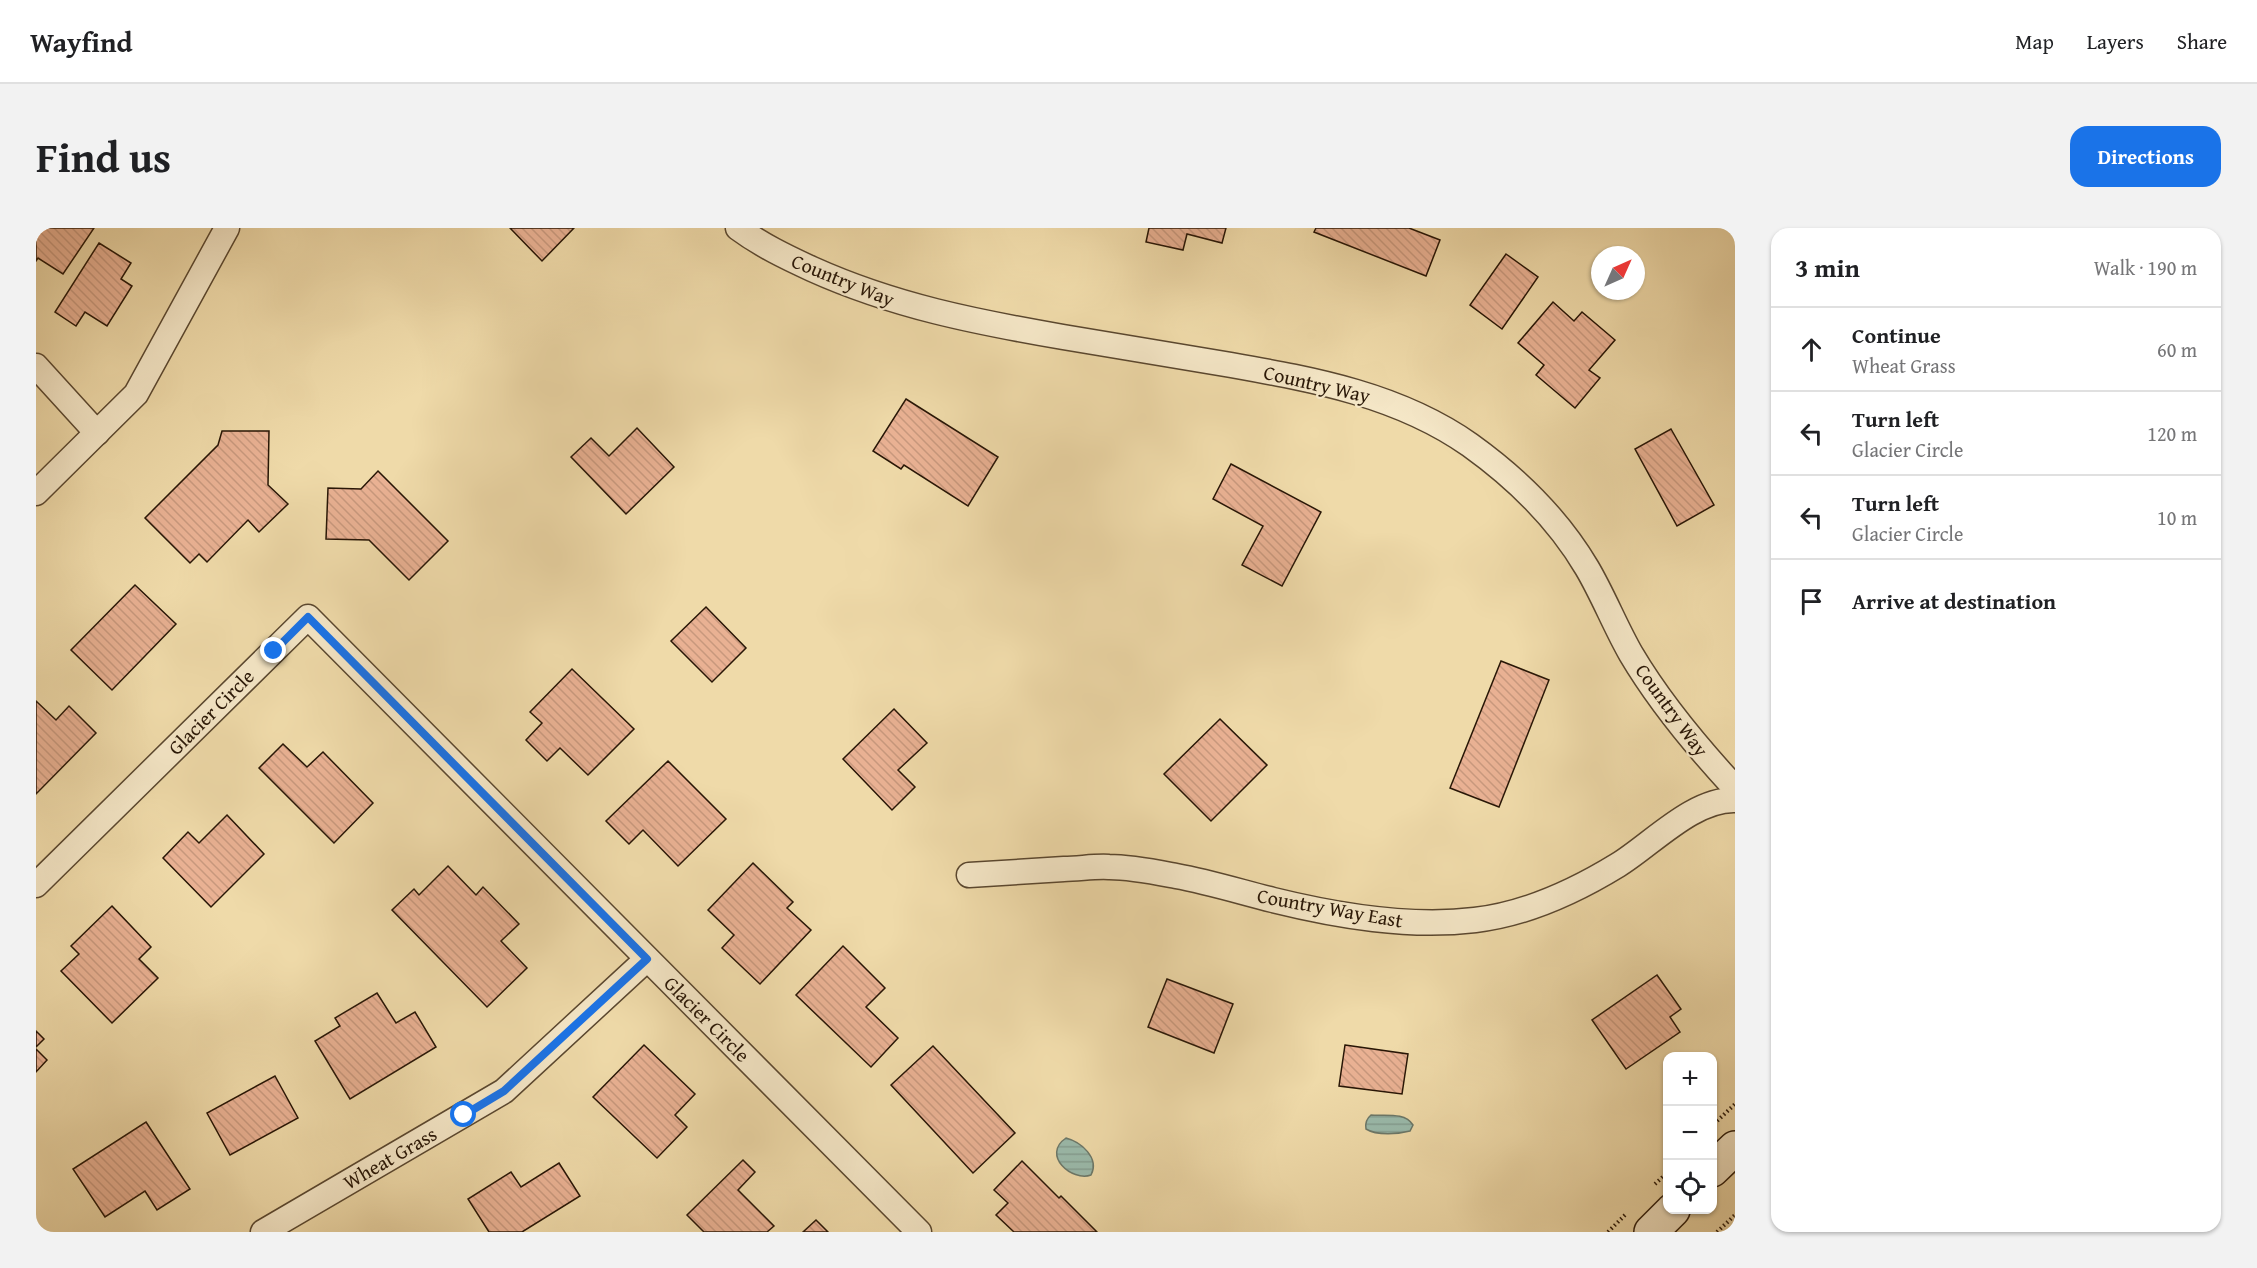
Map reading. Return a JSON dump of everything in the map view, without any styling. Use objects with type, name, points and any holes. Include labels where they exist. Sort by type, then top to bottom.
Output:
[{"type":"main road","points":[[1717,1166],[1735,1148]]},
{"type":"main road","points":[[1651,1232],[1668,1214]]},
{"type":"street","points":[[36,493],[136,394],[227,228]]},
{"type":"street","name":"Country Way","points":[[738,228],[778,253],[833,278],[912,306],[981,322],[1313,380],[1378,397],[1440,426],[1497,466],[1547,513],[1587,567],[1631,653],[1662,702],[1696,747],[1735,788]]},
{"type":"street","points":[[36,366],[97,433]]},
{"type":"street","name":"Glacier Circle","points":[[36,885],[308,617],[919,1232]]},
{"type":"street","name":"Country Way East","points":[[969,875],[1109,867],[1177,876],[1277,901],[1344,914],[1411,922],[1444,923],[1476,920],[1508,914],[1566,894],[1619,865],[1684,818],[1704,807],[1724,800],[1735,800]]},
{"type":"street","name":"Wheat Grass","points":[[263,1232],[504,1091],[647,959]]},
{"type":"path","points":[[1717,1122],[1735,1104]]},
{"type":"path","points":[[1717,1232],[1735,1215]]},
{"type":"shaded area","points":[[1371,1115],[1400,1116],[1413,1125],[1410,1131],[1376,1133],[1366,1129],[1366,1121]]},
{"type":"shaded area","points":[[1066,1138],[1078,1143],[1091,1157],[1093,1169],[1091,1175],[1076,1175],[1062,1166],[1057,1152],[1059,1145]]},
{"type":"building","points":[[36,228],[94,228],[63,274],[38,258],[36,261]]},
{"type":"building","points":[[510,228],[574,228],[542,261]]},
{"type":"building","points":[[1149,228],[1226,228],[1222,243],[1187,234],[1183,250],[1146,242]]},
{"type":"building","points":[[1316,228],[1409,228],[1440,240],[1426,276],[1314,232]]},
{"type":"building","points":[[99,243],[131,263],[121,279],[132,286],[107,326],[85,312],[76,326],[55,312]]},
{"type":"building","points":[[1506,254],[1538,277],[1502,329],[1470,305]]},
{"type":"building","points":[[1553,302],[1574,321],[1582,312],[1615,340],[1589,370],[1600,378],[1575,408],[1536,375],[1544,365],[1518,343]]},
{"type":"building","points":[[906,399],[998,457],[968,506],[904,465],[901,469],[873,451]]},
{"type":"building","points":[[637,428],[674,467],[626,514],[571,457],[591,438],[609,456]]},
{"type":"building","points":[[1671,429],[1714,505],[1677,526],[1635,449]]},
{"type":"building","points":[[222,431],[269,431],[268,485],[288,504],[259,532],[248,520],[207,562],[199,554],[190,563],[145,518],[218,445]]},
{"type":"building","points":[[1231,464],[1321,512],[1282,586],[1242,565],[1263,526],[1213,499]]},
{"type":"building","points":[[378,471],[448,541],[409,580],[369,540],[326,539],[328,488],[361,489]]},
{"type":"building","points":[[135,585],[176,624],[112,690],[71,650]]},
{"type":"building","points":[[706,607],[746,648],[712,682],[671,641]]},
{"type":"building","points":[[1501,661],[1549,680],[1499,807],[1450,788]]},
{"type":"building","points":[[572,669],[634,729],[588,775],[560,748],[547,761],[526,740],[542,723],[530,712]]},
{"type":"building","points":[[36,701],[56,720],[69,706],[96,733],[36,794]]},
{"type":"building","points":[[894,709],[927,743],[898,770],[915,787],[892,810],[843,759]]},
{"type":"building","points":[[1220,719],[1267,765],[1211,821],[1164,774]]},
{"type":"building","points":[[283,744],[307,767],[323,752],[373,803],[334,843],[259,768]]},
{"type":"building","points":[[668,761],[726,819],[678,866],[643,830],[629,844],[606,821]]},
{"type":"building","points":[[227,815],[264,854],[211,907],[163,858],[188,832],[199,843]]},
{"type":"building","points":[[753,863],[793,902],[787,908],[811,930],[760,984],[722,948],[734,935],[708,910]]},
{"type":"building","points":[[448,866],[476,895],[483,887],[519,924],[501,941],[527,968],[487,1007],[392,910],[414,889],[419,895]]},
{"type":"building","points":[[112,906],[151,947],[139,959],[158,978],[112,1023],[61,971],[79,954],[71,946]]},
{"type":"building","points":[[843,946],[885,988],[866,1007],[898,1038],[871,1067],[796,995]]},
{"type":"building","points":[[1657,975],[1681,1009],[1670,1017],[1680,1032],[1626,1069],[1592,1020]]},
{"type":"building","points":[[1167,979],[1233,1004],[1214,1053],[1148,1027]]},
{"type":"building","points":[[377,993],[396,1023],[415,1012],[436,1047],[350,1099],[315,1041],[340,1026],[335,1018]]},
{"type":"building","points":[[36,1031],[44,1039],[36,1047]]},
{"type":"building","points":[[644,1045],[695,1094],[675,1115],[687,1127],[657,1158],[593,1097]]},
{"type":"building","points":[[1345,1045],[1408,1054],[1402,1094],[1339,1086]]},
{"type":"building","points":[[933,1046],[1015,1133],[973,1173],[891,1085]]},
{"type":"building","points":[[36,1049],[47,1060],[36,1072]]},
{"type":"building","points":[[275,1076],[298,1118],[230,1155],[207,1113]]},
{"type":"building","points":[[146,1122],[190,1189],[157,1210],[145,1191],[105,1217],[73,1169]]},
{"type":"building","points":[[743,1160],[755,1172],[738,1190],[774,1226],[767,1232],[704,1232],[687,1215]]},
{"type":"building","points":[[1022,1161],[1097,1232],[1014,1232],[996,1215],[1008,1203],[994,1190]]},
{"type":"building","points":[[559,1163],[580,1196],[522,1232],[489,1232],[468,1199],[511,1172],[521,1187]]},
{"type":"building","points":[[816,1220],[828,1232],[803,1232]]},
{"type":"route","points":[[274,651],[308,617],[647,959],[504,1091],[464,1115]]}]
